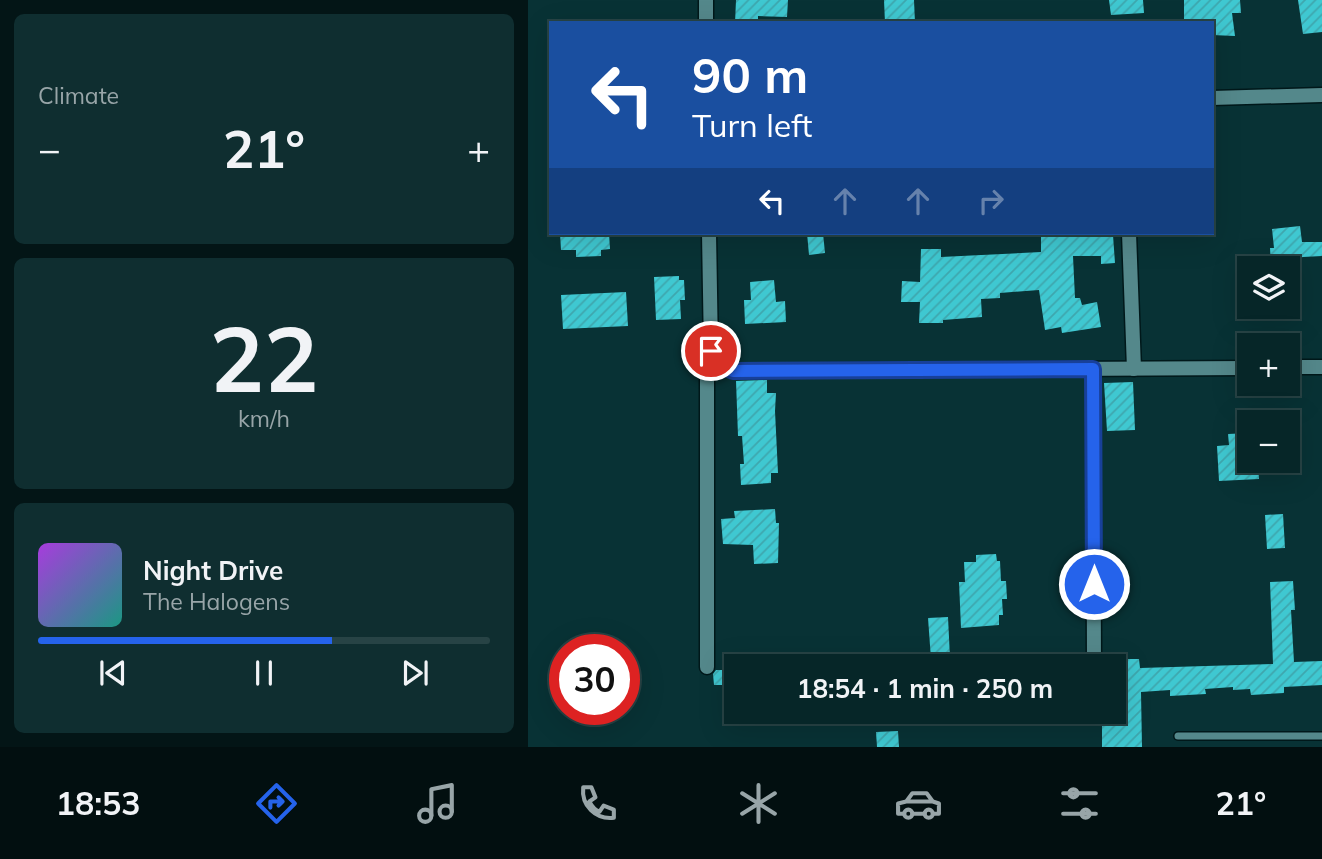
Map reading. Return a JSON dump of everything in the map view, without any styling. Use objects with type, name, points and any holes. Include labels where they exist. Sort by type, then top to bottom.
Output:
[{"type":"street","points":[[706,0],[706,21]]},
{"type":"street","points":[[1214,98],[1321,95]]},
{"type":"street","points":[[709,235],[711,351],[718,365],[733,371],[1237,368]]},
{"type":"street","points":[[1129,235],[1134,369]]},
{"type":"street","points":[[706,667],[708,376],[718,365]]},
{"type":"street","points":[[1300,368],[1321,367]]},
{"type":"street","points":[[1093,369],[1094,654]]},
{"type":"lane","points":[[1178,736],[1321,736]]},
{"type":"building","points":[[736,0],[788,0],[787,17],[758,16],[758,21],[735,21]]},
{"type":"building","points":[[884,0],[914,0],[915,21],[885,21]]},
{"type":"building","points":[[1109,0],[1143,0],[1144,13],[1111,15]]},
{"type":"building","points":[[1184,0],[1240,0],[1241,13],[1232,13],[1235,36],[1214,35],[1214,21],[1184,21]]},
{"type":"building","points":[[1298,0],[1322,0],[1322,32],[1303,34]]},
{"type":"building","points":[[1300,226],[1302,242],[1322,242],[1322,256],[1270,256],[1270,248],[1274,248],[1272,229]]},
{"type":"building","points":[[560,235],[609,235],[610,249],[601,250],[601,256],[576,257],[576,250],[561,250]]},
{"type":"building","points":[[807,235],[823,235],[825,253],[809,255]]},
{"type":"building","points":[[1041,235],[1113,235],[1115,263],[1101,264],[1101,256],[1073,256],[1075,298],[1080,298],[1082,305],[1097,302],[1101,327],[1062,333],[1061,327],[1045,330],[1039,290],[1000,293],[1000,298],[981,299],[982,317],[943,320],[943,323],[919,323],[920,302],[901,302],[902,281],[920,282],[921,249],[941,249],[941,257],[1041,252]]},
{"type":"building","points":[[679,276],[679,280],[684,280],[685,300],[680,300],[681,319],[656,320],[654,277]]},
{"type":"building","points":[[774,280],[776,302],[785,301],[786,322],[745,324],[744,300],[751,300],[750,282]]},
{"type":"building","points":[[626,292],[628,326],[563,329],[561,295]]},
{"type":"building","points":[[767,380],[767,393],[776,393],[778,473],[771,473],[771,483],[741,485],[740,464],[744,464],[742,436],[738,436],[736,381]]},
{"type":"building","points":[[1133,382],[1135,430],[1107,431],[1104,383]]},
{"type":"building","points":[[1228,434],[1237,434],[1237,473],[1259,473],[1259,479],[1219,481],[1217,446],[1229,445]]},
{"type":"building","points":[[775,509],[776,523],[779,523],[778,563],[754,564],[753,545],[723,544],[721,519],[735,518],[734,511]]},
{"type":"building","points":[[1283,514],[1285,548],[1267,549],[1265,515]]},
{"type":"building","points":[[996,554],[997,561],[1000,561],[1001,581],[1006,581],[1007,599],[1002,599],[1003,615],[999,615],[999,625],[961,628],[959,582],[965,582],[964,562],[976,562],[976,555]]},
{"type":"building","points":[[1293,581],[1295,610],[1291,610],[1294,662],[1322,661],[1322,685],[1284,687],[1284,693],[1251,695],[1250,689],[1233,690],[1233,687],[1205,689],[1206,694],[1170,696],[1170,690],[1141,692],[1142,747],[1102,747],[1102,724],[1126,724],[1126,659],[1139,659],[1140,668],[1273,664],[1270,582]]},
{"type":"building","points":[[948,617],[950,654],[931,654],[928,618]]},
{"type":"building","points":[[716,670],[724,670],[724,685],[714,685],[713,674]]},
{"type":"building","points":[[898,731],[899,747],[877,747],[876,732]]},
{"type":"route","points":[[711,351],[718,365],[733,371],[1093,369],[1094,584]]}]
